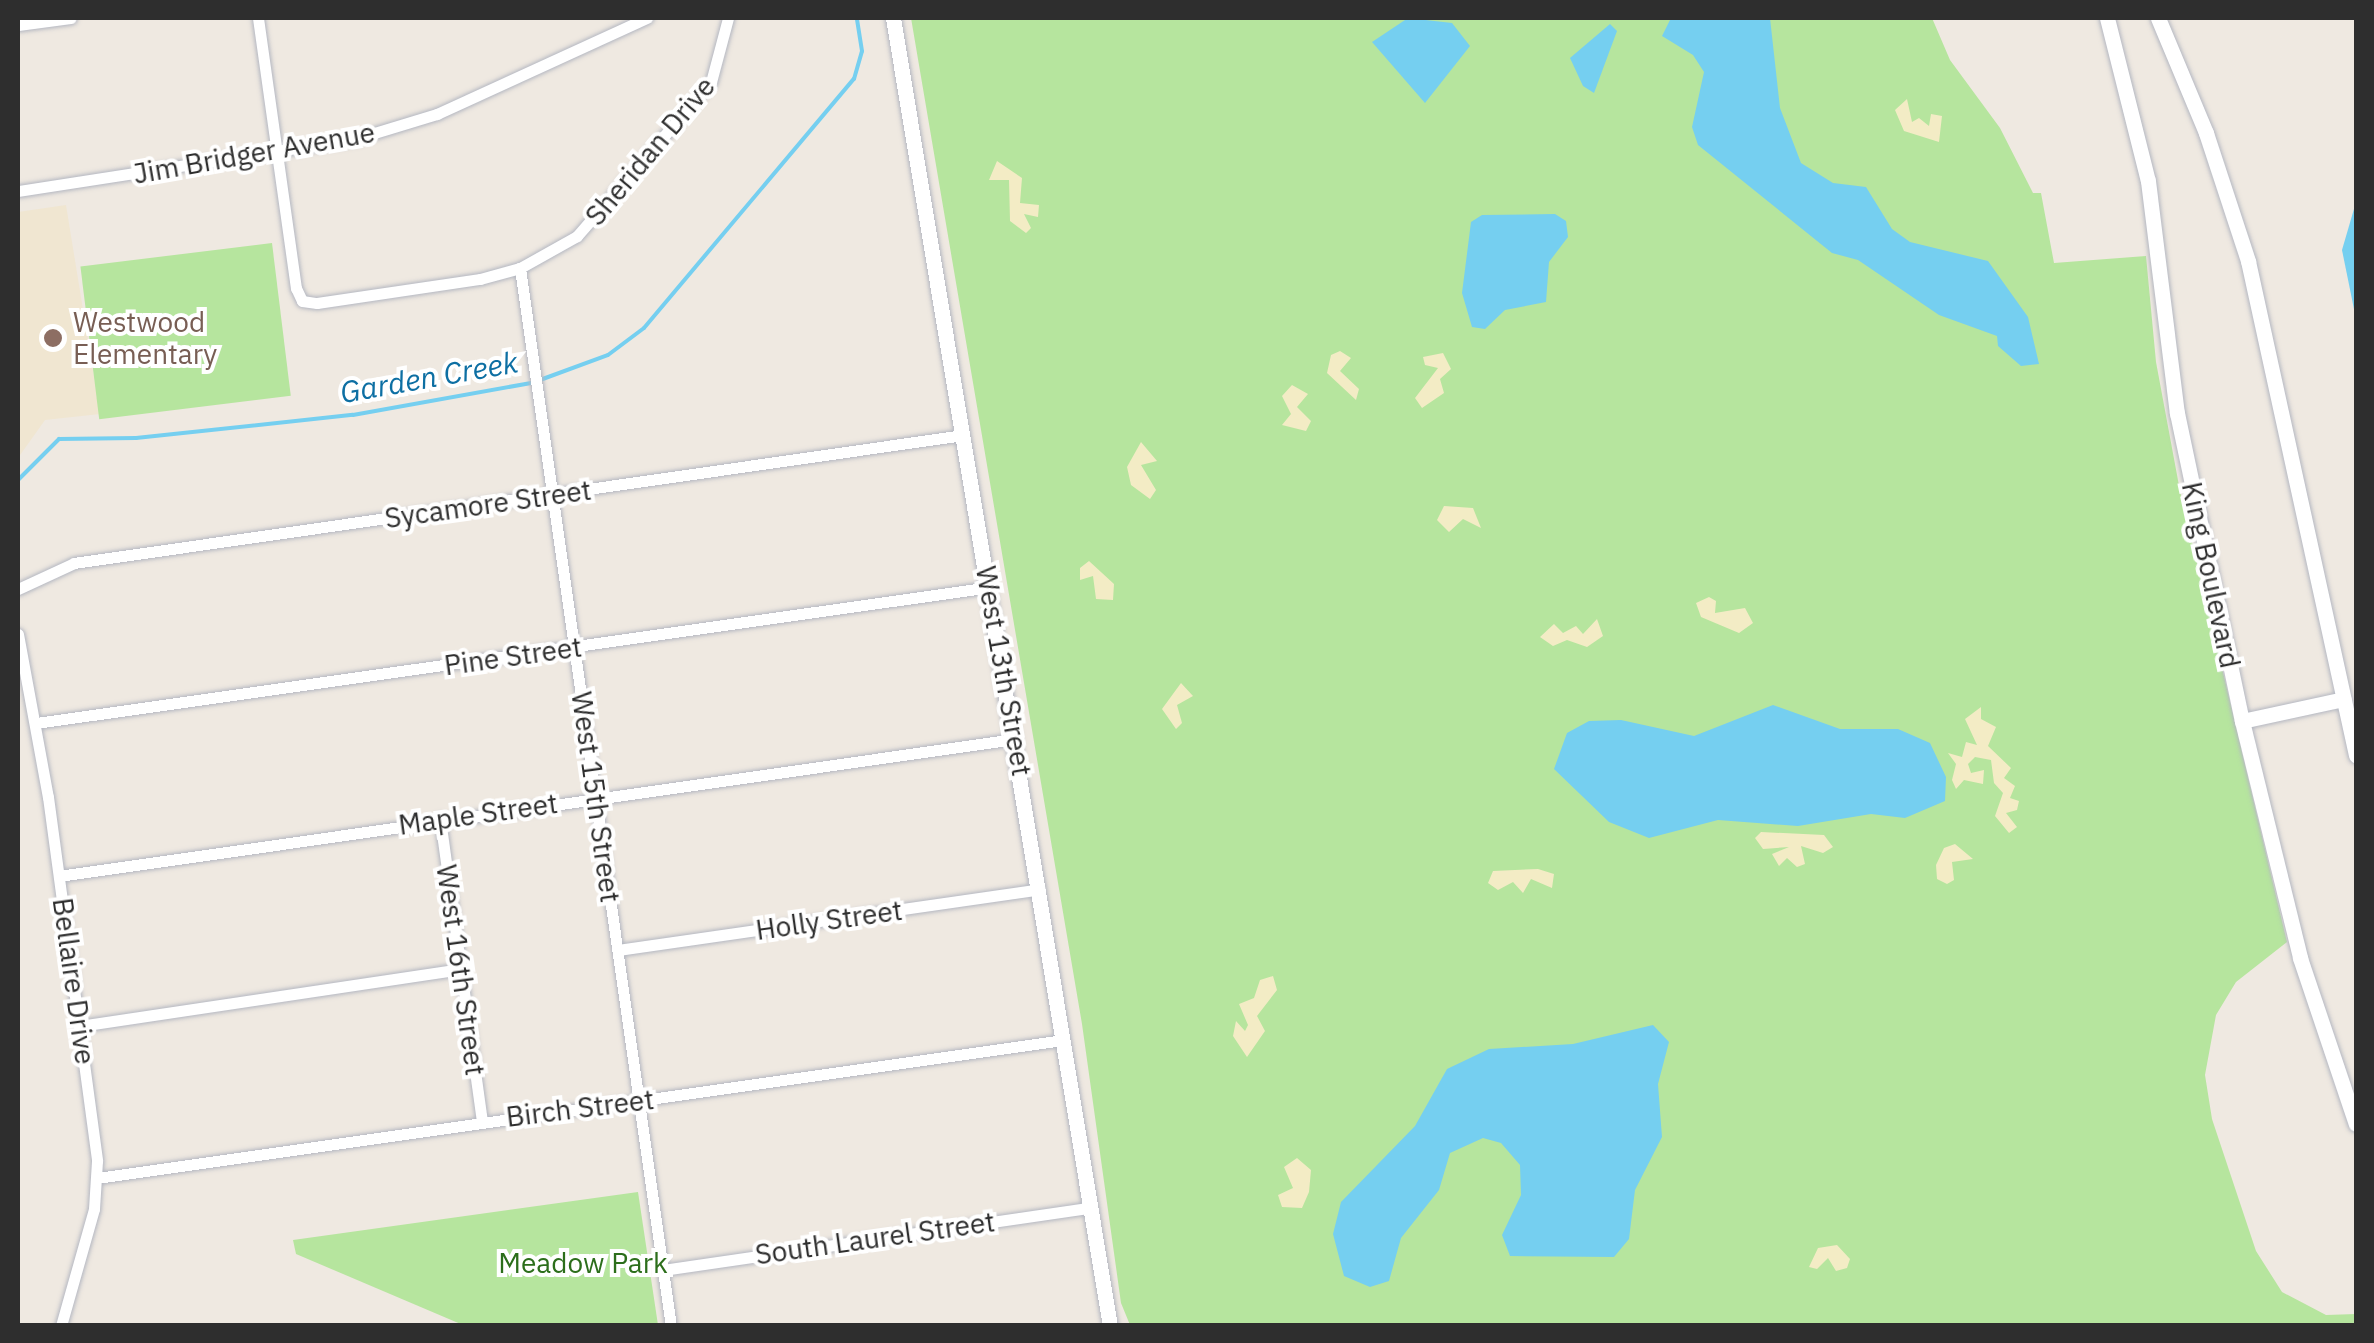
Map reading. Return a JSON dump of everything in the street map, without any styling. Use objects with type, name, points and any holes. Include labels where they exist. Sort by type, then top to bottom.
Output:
[{"type":"street","points":[[18,25],[70,18]]},
{"type":"street","points":[[258,18],[278,154]]},
{"type":"street","name":"Jim Bridger Avenue","points":[[18,191],[278,154],[437,114],[647,18]]},
{"type":"street","name":"Sheridan Drive","points":[[278,154],[302,301],[520,268],[590,225],[687,112],[718,70],[728,18]]},
{"type":"street","name":"West 13th Street","points":[[893,18],[1040,889],[1103,1326]]},
{"type":"street","name":"King Boulevard","points":[[2107,18],[2148,181],[2177,412],[2242,721],[2300,958],[2356,1124]]},
{"type":"street","points":[[2158,18],[2206,133],[2248,261],[2356,755]]},
{"type":"street","name":"West 15th Street","points":[[520,268],[671,1326]]},
{"type":"street","name":"Sycamore Street","points":[[18,588],[74,562],[964,435]]},
{"type":"street","name":"Pine Street","points":[[36,723],[990,587]]},
{"type":"street","name":"Bellaire Drive","points":[[18,634],[59,876],[97,1178],[62,1326]]},
{"type":"street","points":[[2242,721],[2344,699]]},
{"type":"street","name":"Maple Street","points":[[59,876],[1015,739]]},
{"type":"street","name":"West 16th Street","points":[[440,819],[482,1120]]},
{"type":"street","name":"Holly Street","points":[[618,950],[1040,889]]},
{"type":"street","points":[[80,1026],[461,969]]},
{"type":"street","name":"Birch Street","points":[[97,1178],[1063,1040]]},
{"type":"street","name":"South Laurel Street","points":[[663,1270],[1087,1208]]},
{"type":"street","points":[[1102,1306],[1110,1326]]},
{"type":"shaded area","name":"Westwood Elementary","points":[[66,205],[100,414],[45,420],[18,458],[18,212]]},
{"type":"green space","points":[[911,18],[1932,18],[1950,60],[2000,128],[2033,193],[2041,193],[2054,263],[2146,256],[2156,362],[2180,491],[2287,942],[2236,982],[2216,1015],[2205,1075],[2212,1119],[2256,1251],[2282,1292],[2326,1315],[2356,1314],[2356,1325],[1130,1325],[1121,1303],[1082,1024]]},
{"type":"green space","points":[[272,243],[291,396],[99,419],[80,267]]},
{"type":"green space","name":"Meadow Park","points":[[638,1192],[658,1325],[463,1325],[296,1254],[293,1240]]},
{"type":"sand","points":[[1907,99],[1912,122],[1919,118],[1929,126],[1931,114],[1942,116],[1939,142],[1904,131],[1895,110]]},
{"type":"sand","points":[[997,161],[1022,178],[1020,203],[1039,205],[1038,217],[1024,214],[1031,228],[1026,233],[1010,221],[1009,180],[989,180]]},
{"type":"sand","points":[[1340,351],[1351,358],[1340,371],[1359,389],[1356,400],[1327,373],[1331,355]]},
{"type":"sand","points":[[1443,353],[1451,369],[1440,379],[1444,393],[1422,408],[1415,398],[1438,368],[1425,365],[1423,357]]},
{"type":"sand","points":[[1292,385],[1308,394],[1297,407],[1311,421],[1306,431],[1282,425],[1291,414],[1282,396]]},
{"type":"sand","points":[[1141,442],[1157,461],[1141,465],[1156,490],[1150,499],[1131,485],[1127,467]]},
{"type":"sand","points":[[1444,506],[1473,508],[1481,528],[1463,519],[1449,532],[1437,520]]},
{"type":"sand","points":[[1089,561],[1114,584],[1113,600],[1096,599],[1093,576],[1080,580],[1080,568]]},
{"type":"sand","points":[[1709,597],[1716,601],[1715,613],[1745,608],[1753,623],[1739,633],[1701,617],[1696,603]]},
{"type":"sand","points":[[1597,619],[1603,636],[1587,647],[1567,640],[1553,646],[1540,637],[1554,624],[1563,633],[1576,626],[1583,634]]},
{"type":"sand","points":[[1181,683],[1193,696],[1177,705],[1182,723],[1176,729],[1162,709]]},
{"type":"sand","points":[[1981,707],[1981,719],[1996,727],[1988,746],[2011,768],[2004,778],[2015,786],[2010,798],[2019,801],[2017,810],[2006,813],[2017,827],[2009,833],[1995,816],[2003,793],[1994,783],[1991,760],[1975,757],[1968,764],[1971,773],[1984,770],[1983,784],[1964,780],[1956,789],[1952,780],[1956,764],[1948,753],[1962,757],[1966,742],[1977,745],[1965,719]]},
{"type":"sand","points":[[1761,832],[1824,835],[1833,847],[1823,853],[1801,846],[1805,864],[1797,867],[1787,858],[1779,866],[1772,854],[1789,847],[1763,849],[1755,838]]},
{"type":"sand","points":[[1955,844],[1973,859],[1952,862],[1954,880],[1947,884],[1937,879],[1936,865],[1944,848]]},
{"type":"sand","points":[[1538,869],[1554,874],[1552,888],[1531,879],[1523,893],[1513,882],[1498,890],[1488,883],[1493,871]]},
{"type":"sand","points":[[1273,976],[1277,990],[1257,1016],[1265,1031],[1247,1057],[1233,1036],[1236,1021],[1245,1031],[1248,1025],[1239,1004],[1254,998],[1260,980]]},
{"type":"sand","points":[[1297,1158],[1311,1170],[1309,1192],[1302,1208],[1282,1207],[1278,1195],[1293,1188],[1284,1167]]},
{"type":"sand","points":[[1837,1245],[1850,1259],[1847,1268],[1836,1271],[1828,1258],[1817,1269],[1809,1267],[1818,1248]]},
{"type":"water","points":[[1408,18],[1452,23],[1470,46],[1425,103],[1372,42]]},
{"type":"water","points":[[1671,18],[1770,18],[1780,108],[1801,163],[1833,183],[1866,187],[1892,229],[1910,242],[1988,261],[2028,317],[2039,364],[2021,366],[1998,346],[1997,336],[1939,315],[1858,260],[1832,253],[1698,145],[1692,127],[1704,72],[1693,55],[1662,36]]},
{"type":"water","points":[[1610,24],[1617,31],[1594,93],[1583,86],[1570,58]]},
{"type":"water","points":[[2356,202],[2356,319],[2342,250]]},
{"type":"water","points":[[1555,214],[1566,221],[1568,237],[1549,262],[1546,302],[1505,310],[1485,329],[1472,327],[1462,293],[1471,222],[1482,215]]},
{"type":"water","points":[[1773,705],[1840,729],[1898,729],[1930,743],[1946,777],[1945,801],[1905,818],[1871,814],[1798,826],[1718,820],[1649,838],[1609,822],[1554,769],[1567,733],[1589,721],[1621,720],[1694,736]]},
{"type":"water","points":[[1653,1025],[1669,1042],[1658,1084],[1662,1137],[1635,1190],[1629,1239],[1614,1257],[1510,1256],[1502,1235],[1521,1195],[1520,1165],[1501,1143],[1483,1138],[1450,1153],[1439,1190],[1401,1238],[1389,1281],[1370,1287],[1344,1276],[1333,1234],[1341,1202],[1415,1126],[1447,1069],[1489,1049],[1573,1044]]},
{"type":"waterway","name":"Garden Creek","points":[[540,380],[608,355],[644,328],[854,79],[862,51],[857,18]]},
{"type":"waterway","name":"Garden Creek","points":[[18,480],[59,439],[136,438],[353,415],[531,383]]},
{"type":"place","name":"Westwood Elementary","points":[[53,338]]}]
